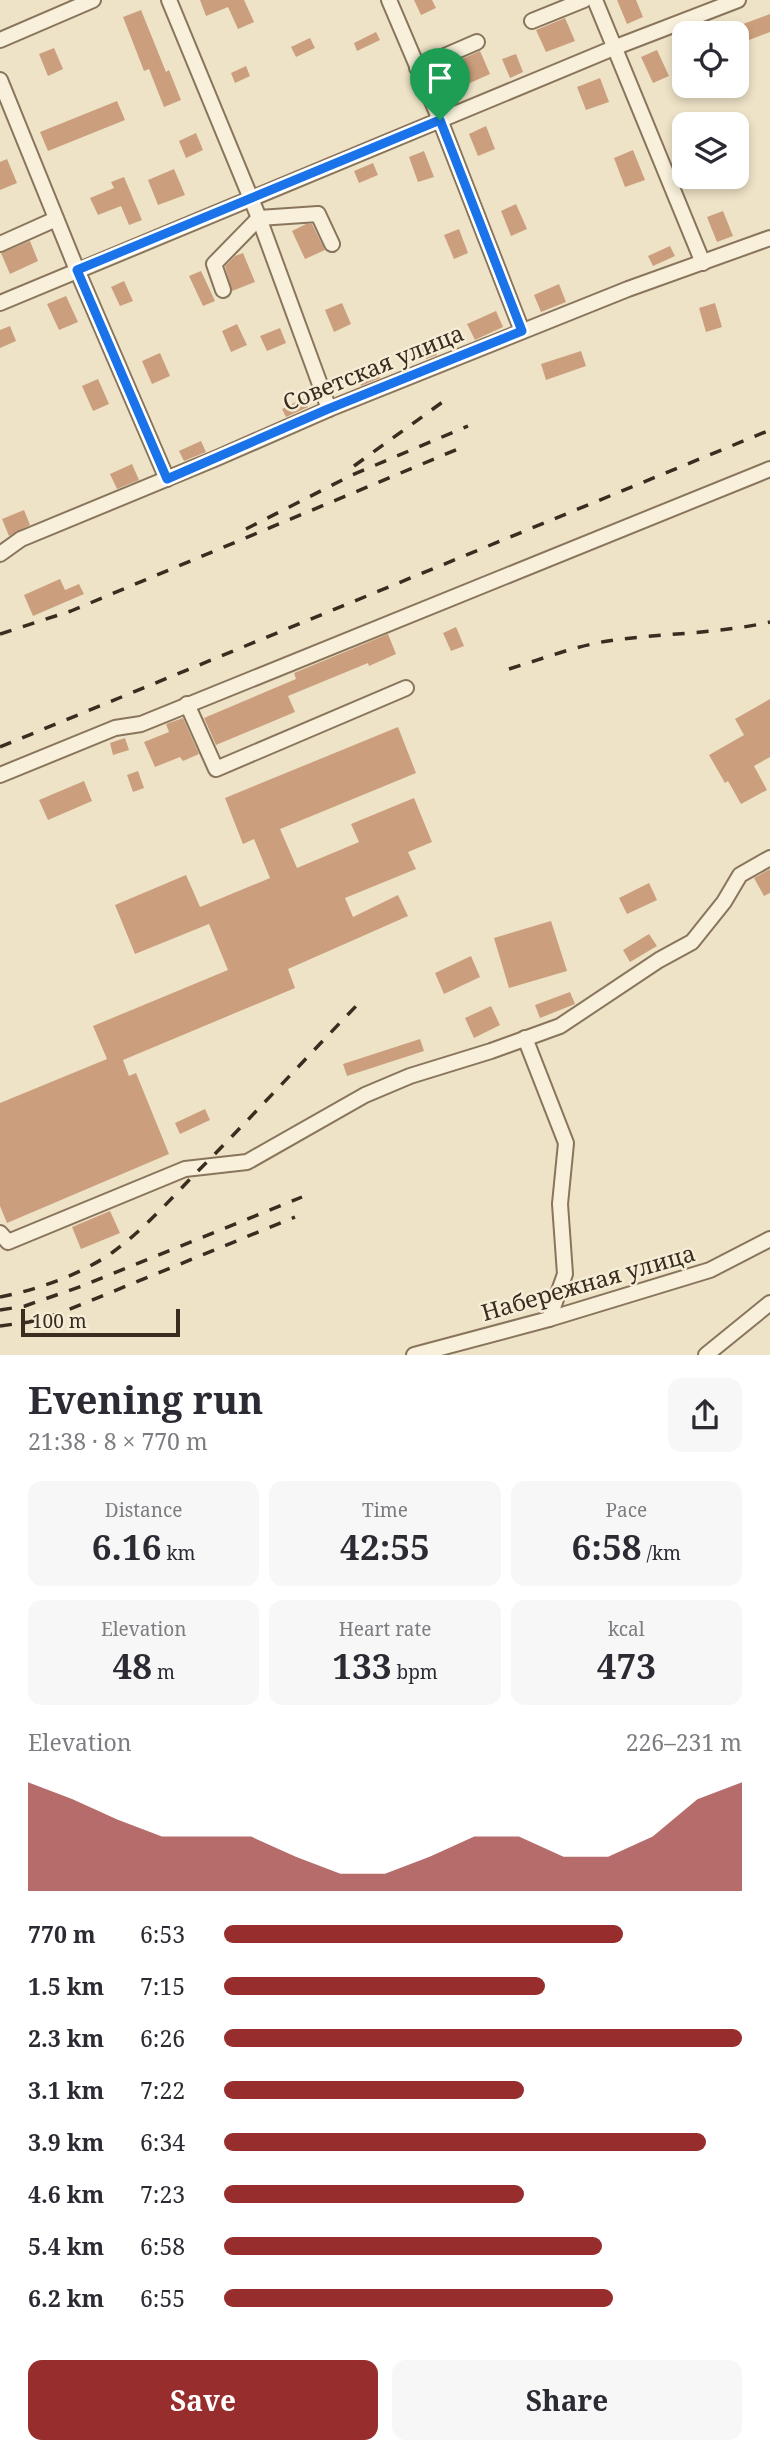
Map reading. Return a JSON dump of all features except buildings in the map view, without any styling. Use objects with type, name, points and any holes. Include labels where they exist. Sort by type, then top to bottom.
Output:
[{"type":"street","points":[[0,40],[93,0]]},
{"type":"street","points":[[169,0],[259,218],[328,409]]},
{"type":"street","points":[[388,0],[440,120],[522,331]]},
{"type":"street","points":[[532,21],[584,0]]},
{"type":"street","points":[[595,0],[703,263]]},
{"type":"street","points":[[0,303],[616,47],[738,0]]},
{"type":"street","points":[[417,68],[477,42]]},
{"type":"street","points":[[0,80],[77,270],[167,479]]},
{"type":"street","points":[[223,290],[214,264],[259,218],[318,214],[332,244]]},
{"type":"street","points":[[0,244],[56,219]]},
{"type":"street","name":"Советская улица","points":[[0,554],[22,539],[328,409],[628,289],[770,238]]},
{"type":"street","points":[[0,775],[115,728],[141,724],[770,469]]},
{"type":"street","points":[[187,704],[216,769],[406,688]]},
{"type":"street","points":[[0,1233],[8,1242],[186,1169],[247,1162],[365,1095],[410,1076],[560,1026],[659,960],[691,942],[724,902],[740,875],[770,858]]},
{"type":"street","points":[[525,1038],[566,1143],[560,1204],[565,1274],[548,1319]]},
{"type":"street","name":"Набережная улица","points":[[414,1355],[548,1319],[710,1270],[770,1239]]},
{"type":"street","points":[[706,1355],[770,1303]]},
{"type":"railway","points":[[354,466],[444,401]]},
{"type":"railway","points":[[246,529],[352,475],[468,426]]},
{"type":"railway","points":[[0,747],[770,430]]},
{"type":"railway","points":[[0,634],[71,611],[458,449]]},
{"type":"railway","points":[[509,669],[596,643],[730,629],[770,622]]},
{"type":"railway","points":[[0,1297],[73,1274],[101,1260],[124,1243],[165,1205],[359,1003]]},
{"type":"railway","points":[[0,1310],[25,1306],[82,1286],[302,1197]]},
{"type":"railway","points":[[0,1326],[58,1314],[295,1217]]},
{"type":"route","points":[[440,120],[522,331],[328,409],[167,479],[77,270],[440,120]]}]
